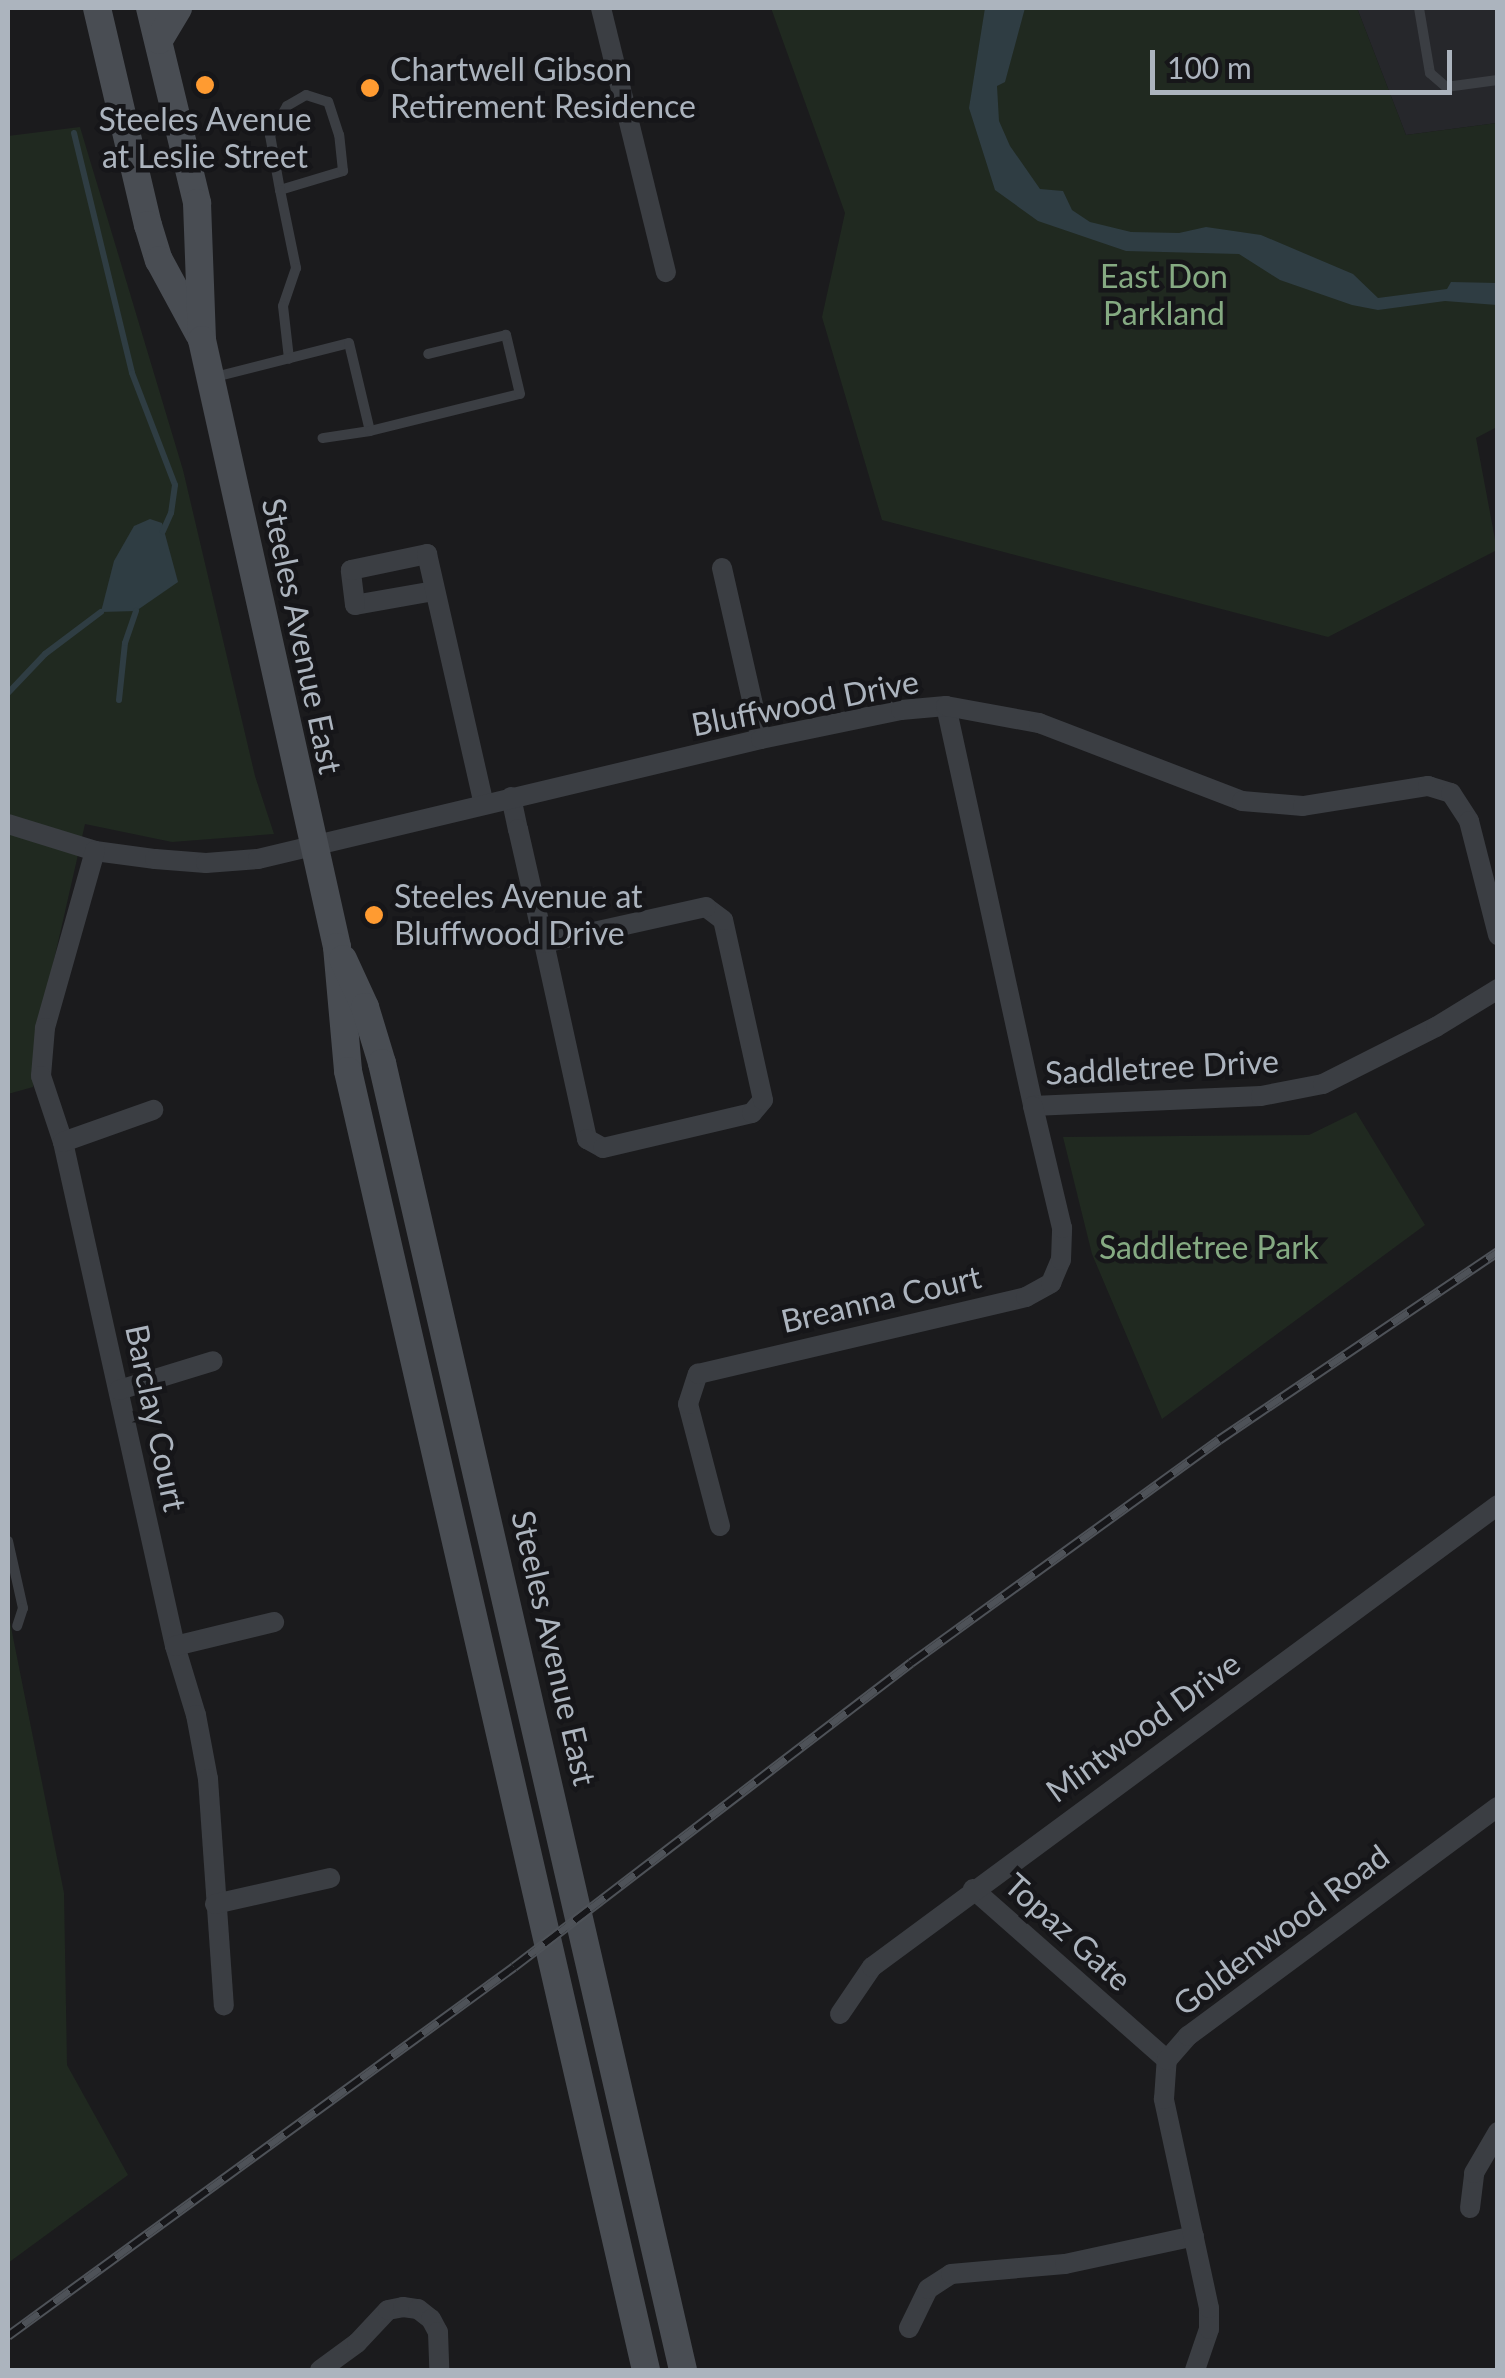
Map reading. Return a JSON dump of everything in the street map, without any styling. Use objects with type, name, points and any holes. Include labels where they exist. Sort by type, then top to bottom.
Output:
[{"type":"main road","name":"Steeles Avenue East","points":[[98,8],[148,225],[159,260],[202,340]]},
{"type":"main road","name":"Steeles Avenue East","points":[[150,8],[197,203],[202,340],[337,947],[348,1072],[646,2370]]},
{"type":"main road","points":[[159,40],[178,8]]},
{"type":"main road","name":"Steeles Avenue East","points":[[337,947],[365,1007],[382,1063],[683,2370]]},
{"type":"street","points":[[602,8],[666,272]]},
{"type":"street","points":[[722,568],[761,739]]},
{"type":"street","points":[[434,590],[484,804]]},
{"type":"street","name":"Bluffwood Drive","points":[[8,824],[95,850],[206,864],[258,859],[761,739],[901,710],[946,706],[1039,723],[1242,802],[1304,806],[1428,786],[1451,793],[1469,822],[1498,935]]},
{"type":"street","name":"Saddletree Drive","points":[[946,706],[1032,1106],[1261,1096],[1323,1084],[1436,1027],[1498,989]]},
{"type":"street","points":[[511,797],[588,1139],[603,1148],[752,1113],[763,1100],[723,920],[706,907],[544,943]]},
{"type":"street","name":"Barclay Court","points":[[95,850],[40,1058],[175,1646],[196,1715],[208,1779],[224,2005]]},
{"type":"street","name":"Breanna Court","points":[[720,1526],[688,1404],[698,1374],[1026,1297],[1051,1283],[1061,1260],[1062,1228],[1032,1106]]},
{"type":"street","points":[[62,1142],[153,1110]]},
{"type":"street","points":[[119,1390],[213,1362]]},
{"type":"street","name":"Mintwood Drive","points":[[840,2014],[872,1967],[1498,1505]]},
{"type":"street","points":[[175,1646],[274,1622]]},
{"type":"street","name":"Goldenwood Road","points":[[1196,2370],[1209,2328],[1209,2308],[1164,2100],[1167,2060],[1188,2036],[1498,1808]]},
{"type":"street","points":[[216,1904],[330,1878]]},
{"type":"street","name":"Topaz Gate","points":[[974,1889],[1167,2060]]},
{"type":"street","points":[[1470,2208],[1474,2173],[1498,2132]]},
{"type":"street","points":[[909,2328],[928,2290],[951,2274],[1065,2264],[1194,2236]]},
{"type":"street","points":[[320,2370],[356,2343],[388,2310],[403,2306],[418,2309],[438,2332],[440,2370]]},
{"type":"lane","points":[[1419,8],[1430,73],[1446,86],[1498,80]]},
{"type":"lane","points":[[280,190],[343,171],[339,135],[328,102],[306,95],[287,106],[270,135],[280,190],[296,268],[283,306],[289,359]]},
{"type":"lane","points":[[323,438],[370,431],[520,394],[506,335],[428,354]]},
{"type":"lane","points":[[210,378],[349,344],[370,431]]},
{"type":"lane","points":[[8,1541],[23,1608],[16,1626]]},
{"type":"shaded area","points":[[985,8],[1025,8],[1005,82],[997,86],[999,121],[1010,146],[1040,189],[1063,191],[1072,210],[1090,222],[1131,232],[1179,233],[1206,227],[1261,235],[1353,274],[1378,298],[1447,289],[1451,282],[1497,283],[1497,305],[1445,301],[1378,310],[1280,280],[1239,254],[1126,251],[1038,221],[995,190],[969,108]]},
{"type":"shaded area","points":[[1357,8],[1497,8],[1497,123],[1406,135]]},
{"type":"shaded area","points":[[150,519],[162,523],[178,582],[136,611],[101,612],[114,561],[134,526]]},
{"type":"green space","name":"East Don Parkland","points":[[771,8],[1357,8],[1406,135],[1497,123],[1497,427],[1476,438],[1497,550],[1328,637],[882,520],[822,317],[845,213]]},
{"type":"green space","points":[[80,127],[183,470],[255,776],[274,834],[172,842],[85,824],[33,1052],[33,1087],[8,1094],[8,136]]},
{"type":"green space","name":"Saddletree Park","points":[[1356,1112],[1425,1225],[1162,1419],[1092,1254],[1063,1137],[1309,1135]]},
{"type":"green space","points":[[8,1612],[64,1893],[67,2065],[128,2175],[8,2263]]},
{"type":"waterway","points":[[74,133],[132,373],[175,485],[171,513],[163,531]]},
{"type":"waterway","points":[[119,700],[125,643],[136,611]]},
{"type":"waterway","points":[[8,693],[45,654],[101,612]]},
{"type":"railway","points":[[8,2336],[514,1967],[911,1663],[1219,1440],[1498,1252]]},
{"type":"place","name":"Steeles Avenue at Leslie Street","points":[[205,85]]},
{"type":"place","name":"Chartwell Gibson Retirement Residence","points":[[370,88]]},
{"type":"place","name":"Steeles Avenue at Bluffwood Drive","points":[[374,915]]}]
